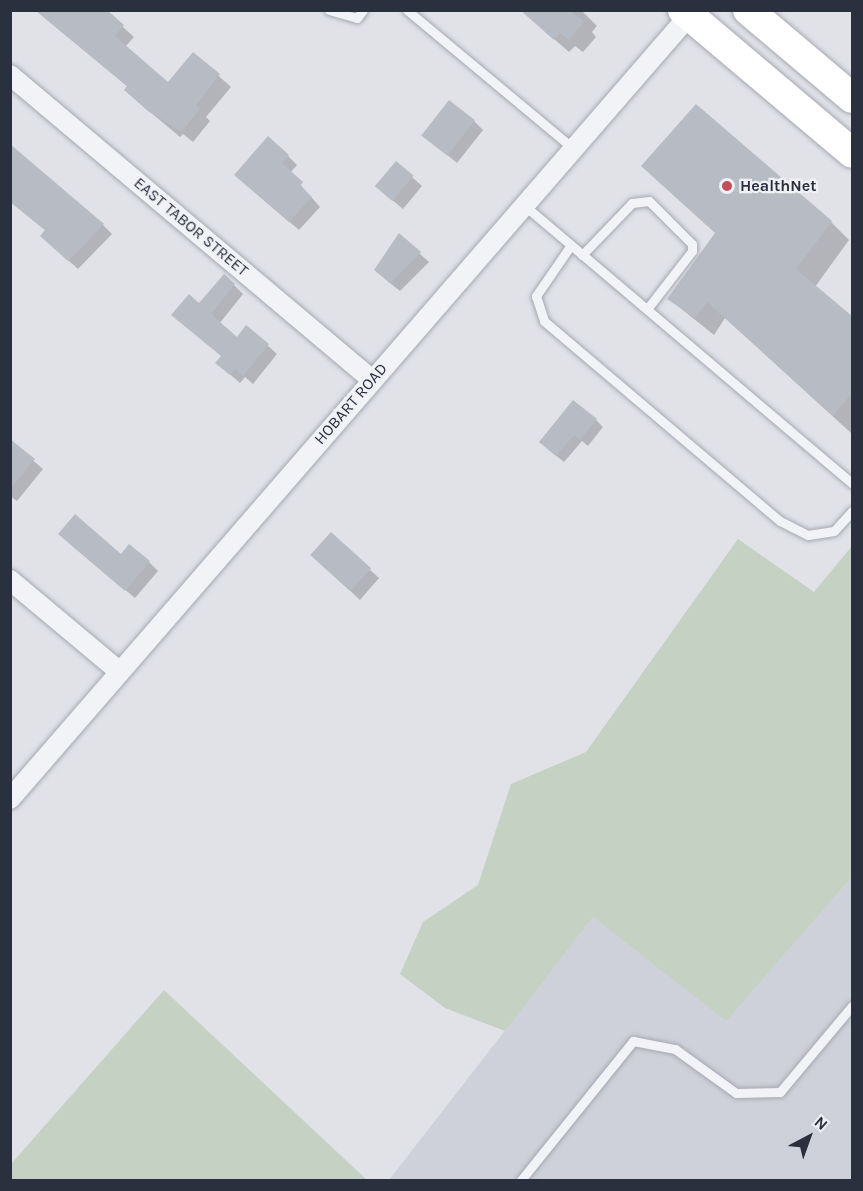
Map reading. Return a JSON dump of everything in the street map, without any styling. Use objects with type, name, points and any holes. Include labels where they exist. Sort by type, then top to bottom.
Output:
[{"type":"main road","points":[[748,10],[852,98]]},
{"type":"main road","points":[[689,12],[852,153]]},
{"type":"street","name":"HOBART ROAD","points":[[10,799],[372,380],[575,150],[689,12]]},
{"type":"street","name":"EAST TABOR STREET","points":[[10,75],[372,380]]},
{"type":"street","points":[[10,580],[120,672]]},
{"type":"lane","points":[[329,10],[357,18],[363,10]]},
{"type":"lane","points":[[407,10],[575,150]]},
{"type":"lane","points":[[582,255],[632,203],[649,201],[692,244],[692,251],[647,309]]},
{"type":"lane","points":[[525,206],[852,483]]},
{"type":"lane","points":[[571,245],[536,297],[544,321],[780,521],[808,535],[834,531],[852,511]]},
{"type":"lane","points":[[521,1180],[633,1041],[675,1049],[736,1094],[780,1092],[852,1005]]},
{"type":"shaded area","points":[[852,877],[852,1180],[389,1180],[593,917],[726,1020]]},
{"type":"green space","points":[[738,539],[814,592],[852,546],[852,877],[726,1021],[593,917],[505,1031],[445,1008],[400,974],[423,922],[478,885],[511,784],[586,752]]},
{"type":"green space","points":[[164,990],[367,1180],[11,1180],[11,1164]]},
{"type":"building","points":[[35,10],[107,10],[124,25],[115,36],[168,82],[193,52],[220,74],[196,105],[200,109],[181,132],[148,111],[124,90],[127,86]]},
{"type":"building","points":[[520,10],[570,10],[584,22],[569,40],[560,33],[554,40]]},
{"type":"building","points":[[449,100],[475,120],[447,156],[421,135]]},
{"type":"building","points":[[696,104],[832,221],[796,269],[852,316],[852,393],[833,416],[707,302],[695,318],[667,299],[715,233],[641,166]]},
{"type":"building","points":[[268,136],[289,155],[282,163],[303,182],[300,186],[312,197],[289,222],[234,175]]},
{"type":"building","points":[[10,144],[104,224],[68,261],[40,236],[45,230],[10,202]]},
{"type":"building","points":[[396,161],[414,176],[392,201],[375,186]]},
{"type":"building","points":[[399,233],[421,252],[390,283],[374,270]]},
{"type":"building","points":[[224,274],[235,284],[211,314],[237,337],[246,325],[269,344],[243,376],[235,369],[230,375],[215,363],[221,356],[171,315],[189,294],[199,303]]},
{"type":"building","points":[[573,400],[597,419],[580,440],[574,435],[556,456],[539,442]]},
{"type":"building","points":[[10,439],[35,459],[10,489]]},
{"type":"building","points":[[75,514],[121,554],[129,544],[150,561],[125,591],[58,534]]},
{"type":"building","points":[[331,532],[371,568],[350,591],[310,555]]},
{"type":"place","name":"HealthNet","points":[[727,186]]}]
